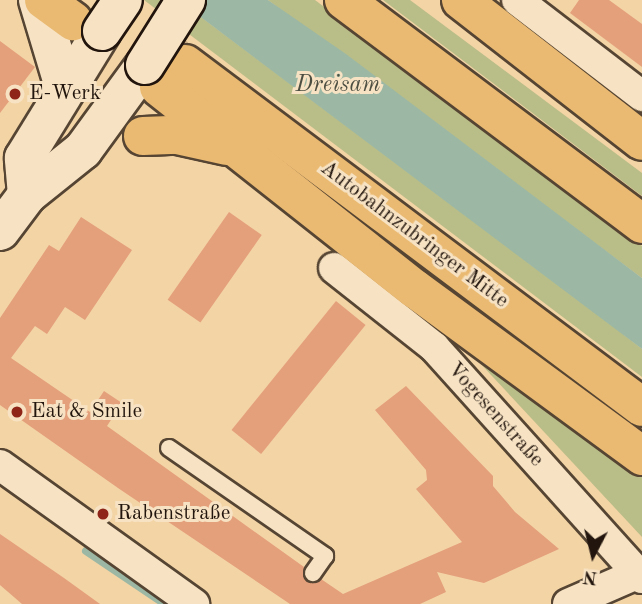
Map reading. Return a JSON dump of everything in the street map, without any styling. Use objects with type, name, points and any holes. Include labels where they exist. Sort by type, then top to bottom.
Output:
[{"type":"highway","points":[[344,0],[642,224]]},
{"type":"highway","points":[[461,0],[642,141]]},
{"type":"highway","points":[[157,72],[241,150],[415,289],[642,456]]},
{"type":"highway","name":"Autobahnzubringer Mitte","points":[[157,72],[642,407]]},
{"type":"highway","points":[[142,136],[177,135],[241,150]]},
{"type":"main road","points":[[38,0],[65,90]]},
{"type":"main road","points":[[0,231],[27,195],[69,164],[157,72],[186,0]]},
{"type":"main road","points":[[27,195],[24,158],[65,90],[88,18],[157,72]]},
{"type":"main road","points":[[69,164],[142,136]]},
{"type":"street","points":[[517,0],[642,96]]},
{"type":"street","name":"Vogesenstraße","points":[[334,268],[434,347],[640,576]]},
{"type":"street","points":[[0,465],[194,604]]},
{"type":"street","points":[[568,604],[640,576]]},
{"type":"lane","points":[[169,449],[325,556],[313,573]]},
{"type":"green space","points":[[144,0],[178,0],[587,306],[642,349],[642,377]]},
{"type":"green space","points":[[268,0],[315,0],[642,246],[642,278]]},
{"type":"green space","points":[[383,0],[410,0],[642,173],[642,196]]},
{"type":"green space","points":[[464,346],[642,468],[642,537]]},
{"type":"water","name":"Dreisam","points":[[178,0],[268,0],[346,54],[642,278],[642,349]]},
{"type":"building","points":[[579,0],[609,0],[642,24],[642,67],[570,13]]},
{"type":"building","name":"E-Werk","points":[[0,41],[35,67],[0,113]]},
{"type":"building","points":[[229,212],[262,235],[200,323],[168,300]]},
{"type":"building","points":[[81,217],[132,250],[85,320],[65,307],[47,334],[35,326],[11,358],[90,412],[104,391],[122,403],[107,426],[304,567],[308,582],[321,579],[343,594],[462,542],[416,489],[427,480],[426,470],[375,410],[406,386],[493,476],[493,486],[515,512],[559,549],[484,583],[437,572],[446,592],[420,604],[290,604],[118,488],[0,405],[0,318],[49,245],[59,251]]},
{"type":"building","points":[[336,301],[366,325],[261,454],[232,430]]},
{"type":"building","points":[[0,534],[100,604],[22,604],[0,585]]},
{"type":"waterway","points":[[86,551],[165,604]]},
{"type":"tunnel","points":[[101,0],[185,64]]},
{"type":"place","name":"E-Werk","points":[[15,94]]},
{"type":"place","name":"Eat & Smile","points":[[17,412]]},
{"type":"place","name":"Rabenstraße","points":[[103,514]]}]
